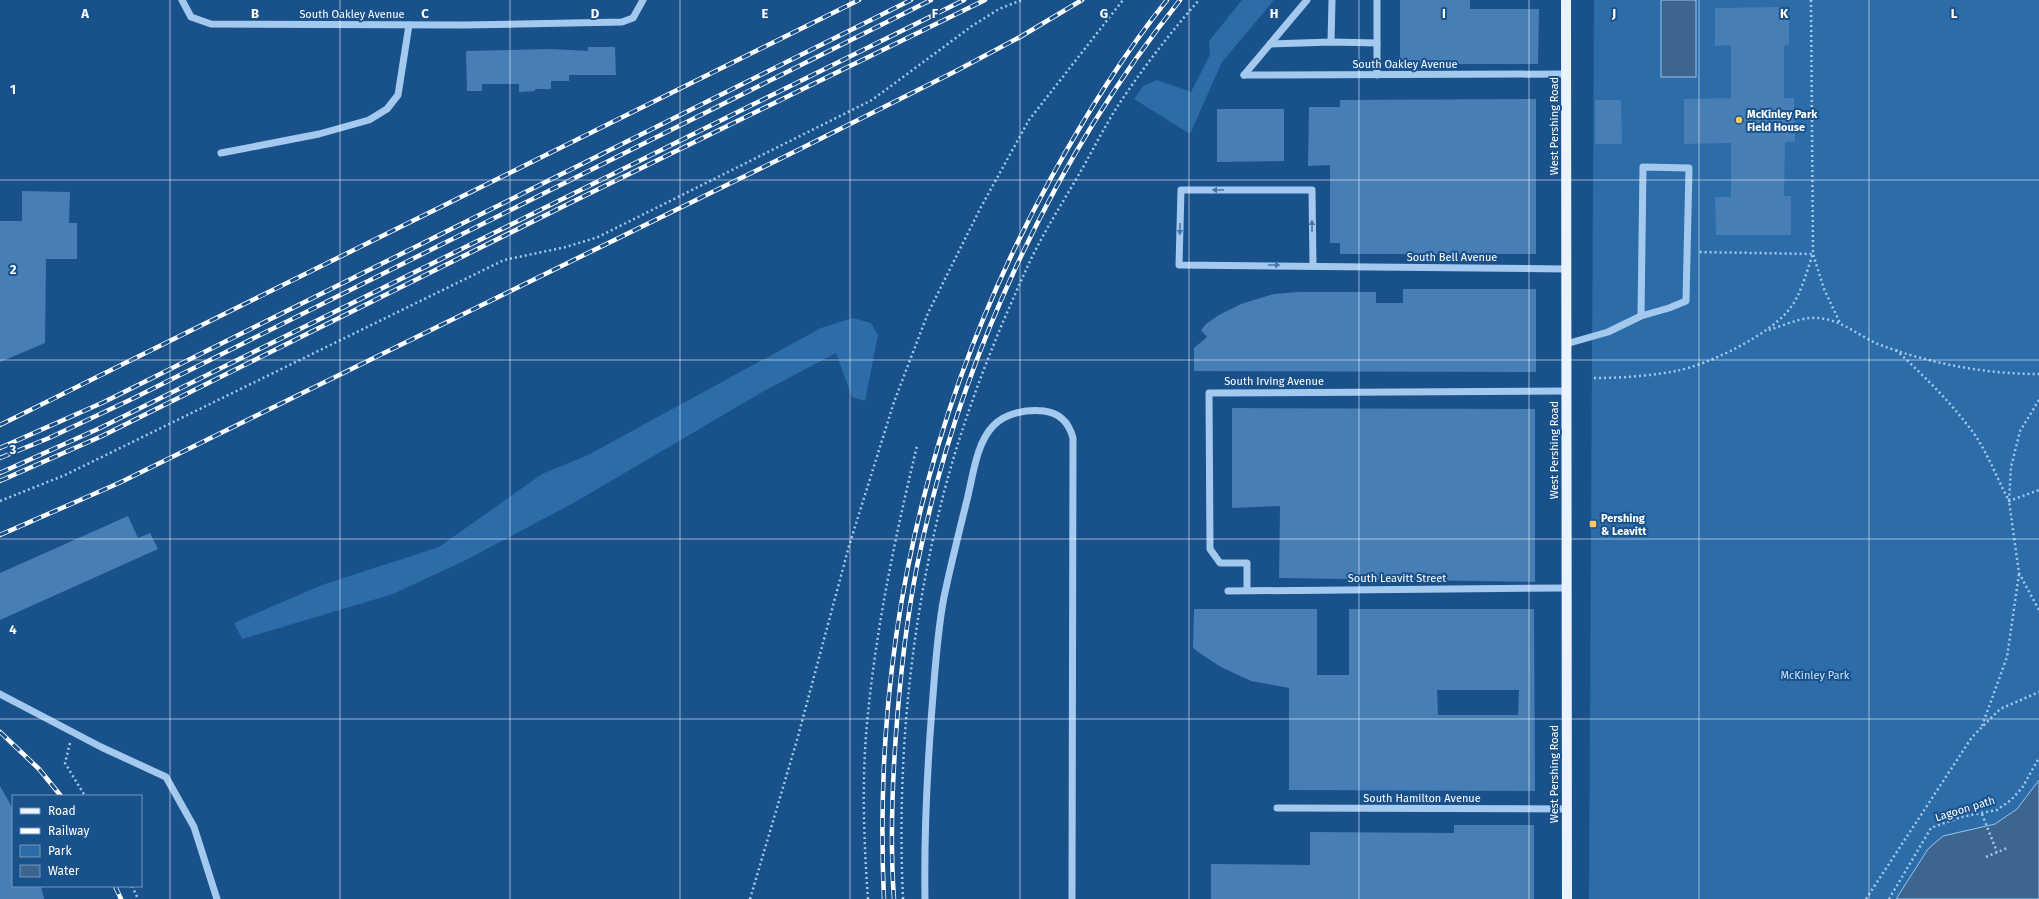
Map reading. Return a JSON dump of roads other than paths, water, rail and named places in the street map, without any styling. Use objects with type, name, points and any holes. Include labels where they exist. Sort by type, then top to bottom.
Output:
[{"type":"main road","name":"West Pershing Road","points":[[1566,0],[1566,899]]},
{"type":"street","name":"South Oakley Avenue","points":[[182,0],[190,17],[211,24],[409,25],[622,22],[633,18],[643,0]]},
{"type":"street","points":[[1270,44],[1306,0]]},
{"type":"street","points":[[1331,42],[1332,0]]},
{"type":"street","points":[[1377,0],[1377,75]]},
{"type":"street","points":[[221,153],[319,134],[369,120],[387,109],[398,95],[409,25]]},
{"type":"street","points":[[1270,44],[1331,42],[1377,43]]},
{"type":"street","name":"South Oakley Avenue","points":[[1270,44],[1244,75],[1566,74]]},
{"type":"street","points":[[1566,344],[1608,332],[1641,316],[1669,308],[1686,301],[1689,168],[1643,167],[1641,316]]},
{"type":"street","name":"South Bell Avenue","points":[[1312,265],[1312,190],[1182,190],[1179,265],[1312,265],[1337,268],[1566,269]]},
{"type":"street","name":"South Irving Avenue","points":[[1247,590],[1247,563],[1220,563],[1210,549],[1209,393],[1566,391]]},
{"type":"street","points":[[924,899],[924,847],[928,763],[938,639],[944,598],[962,519],[979,452],[985,437],[1002,419],[1019,412],[1038,410],[1057,414],[1064,420],[1071,430],[1073,438],[1072,899]]},
{"type":"street","name":"South Leavitt Street","points":[[1228,591],[1566,588]]},
{"type":"street","points":[[0,694],[73,732],[166,777],[194,827],[218,899]]},
{"type":"street","name":"South Hamilton Avenue","points":[[1277,808],[1566,809]]},
{"type":"water","points":[[1661,0],[1696,0],[1696,77],[1661,77]]},
{"type":"water","points":[[2039,780],[2039,899],[1896,899],[1928,849],[1943,836],[1995,824],[2017,809]]},
{"type":"railway","points":[[0,425],[859,0]]},
{"type":"railway","points":[[0,448],[104,402],[911,0]]},
{"type":"railway","points":[[0,458],[49,438],[132,399],[931,0]]},
{"type":"railway","points":[[0,473],[100,428],[964,0]]},
{"type":"railway","points":[[0,481],[102,436],[570,203],[985,0]]},
{"type":"railway","points":[[0,535],[119,483],[796,151],[956,71],[1020,37],[1082,0]]},
{"type":"railway","points":[[884,899],[883,803],[888,710],[899,617],[916,526],[941,437],[971,349],[1008,263],[1051,178],[1105,86],[1135,42],[1167,0]]},
{"type":"railway","points":[[894,899],[892,837],[893,775],[899,692],[904,650],[917,566],[935,490],[957,415],[984,341],[1016,268],[1051,197],[1090,128],[1133,63],[1180,0]]},
{"type":"railway","points":[[0,732],[39,769],[60,795]]},
{"type":"railway","points":[[115,887],[121,899]]},
{"type":"place","name":"McKinley Park Field House","points":[[1739,120]]},
{"type":"place","name":"Pershing & Leavitt","points":[[1593,524]]},
{"type":"park label","name":"McKinley Park","points":[[1815,675]]}]
